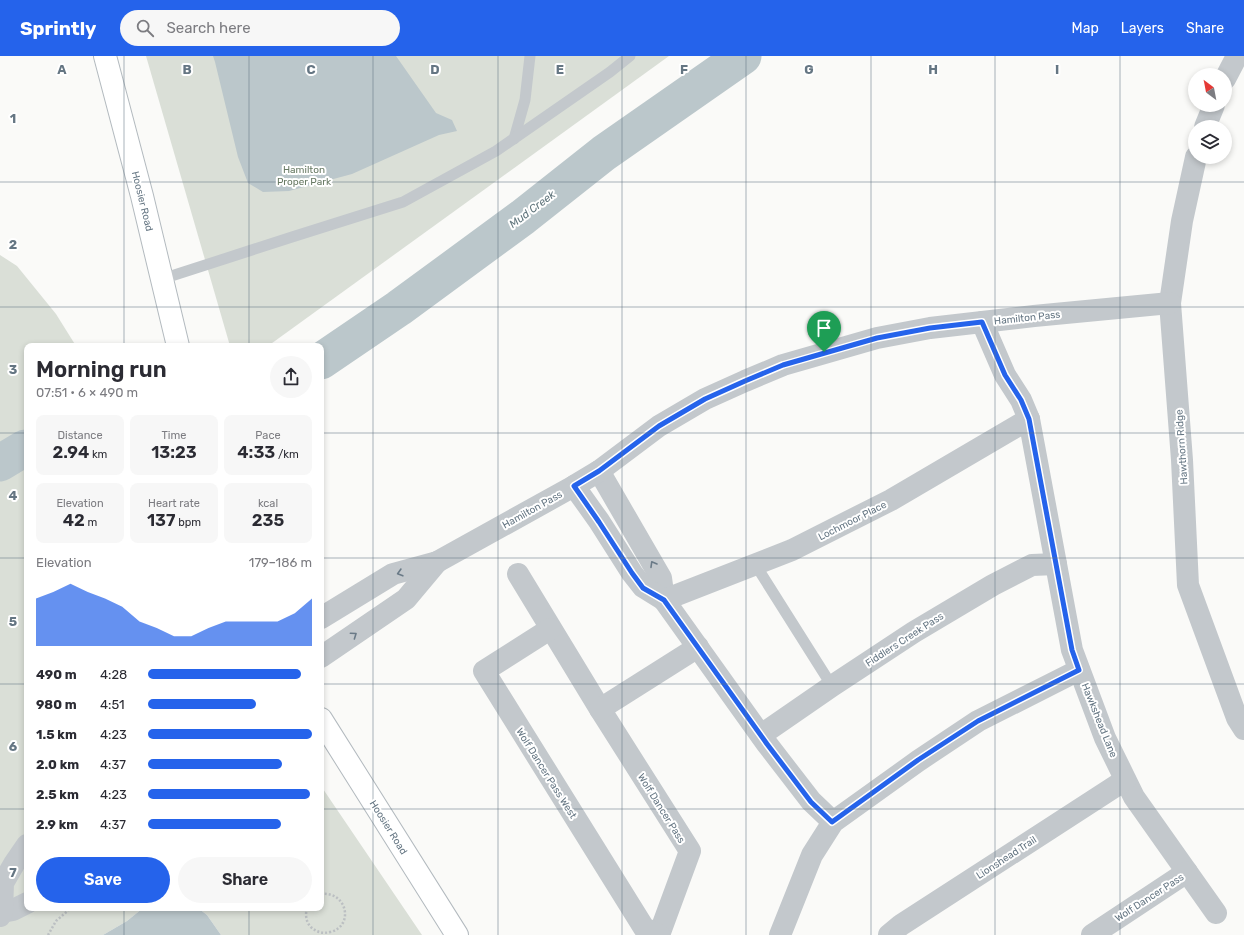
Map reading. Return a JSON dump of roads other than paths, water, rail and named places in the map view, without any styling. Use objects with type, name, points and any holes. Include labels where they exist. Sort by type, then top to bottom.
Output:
[{"type":"street","name":"Hoosier Road","points":[[106,56],[177,343]]},
{"type":"street","points":[[1231,68],[1237,56]]},
{"type":"street","name":"Hawthorn Ridge","points":[[1194,164],[1182,221],[1170,303],[1182,460],[1188,585],[1237,718],[1244,728]]},
{"type":"street","name":"Hamilton Pass","points":[[324,616],[393,574],[437,562],[574,486],[599,471],[659,426],[705,399],[783,365],[877,338],[930,328],[1170,303]]},
{"type":"street","name":"Hawkshead Lane","points":[[982,322],[1005,375],[1021,400],[1029,419],[1072,650],[1105,738],[1134,797],[1216,913]]},
{"type":"street","name":"Lochmoor Place","points":[[664,600],[792,550],[890,500],[1029,419]]},
{"type":"street","points":[[599,471],[662,578],[664,600]]},
{"type":"street","points":[[574,486],[643,588],[664,600],[811,802],[832,822]]},
{"type":"street","name":"Hamilton Pass","points":[[324,654],[406,598],[437,562]]},
{"type":"street","name":"Fiddlers Creek Pass","points":[[761,735],[914,632],[993,585],[1032,565],[1056,564]]},
{"type":"street","name":"Wolf Dancer Pass","points":[[518,574],[600,709],[690,851],[659,935]]},
{"type":"street","name":"Wolf Dancer Pass West","points":[[550,628],[484,671],[644,928],[659,935]]},
{"type":"street","points":[[600,709],[698,647]]},
{"type":"street","points":[[780,935],[812,854],[832,822],[918,760],[978,721],[1079,670]]},
{"type":"street","name":"Hoosier Road","points":[[324,724],[458,935]]},
{"type":"street","name":"Lionshead Trail","points":[[889,935],[907,921],[1125,780]]},
{"type":"street","points":[[24,849],[3,883],[1,914],[24,904]]},
{"type":"street","name":"Wolf Dancer Pass","points":[[1092,935],[1187,872]]},
{"type":"lane","points":[[514,139],[525,100],[530,56]]},
{"type":"lane","points":[[162,279],[403,202],[496,151],[610,72],[630,56]]},
{"type":"lane","points":[[755,564],[832,686]]},
{"type":"waterway","name":"Mud Creek","points":[[324,359],[399,308],[523,217],[604,153],[743,56]]},
{"type":"waterway","name":"Mud Creek","points":[[0,463],[24,449]]},
{"type":"park label","name":"Hamilton Proper Park","points":[[304,174]]}]
